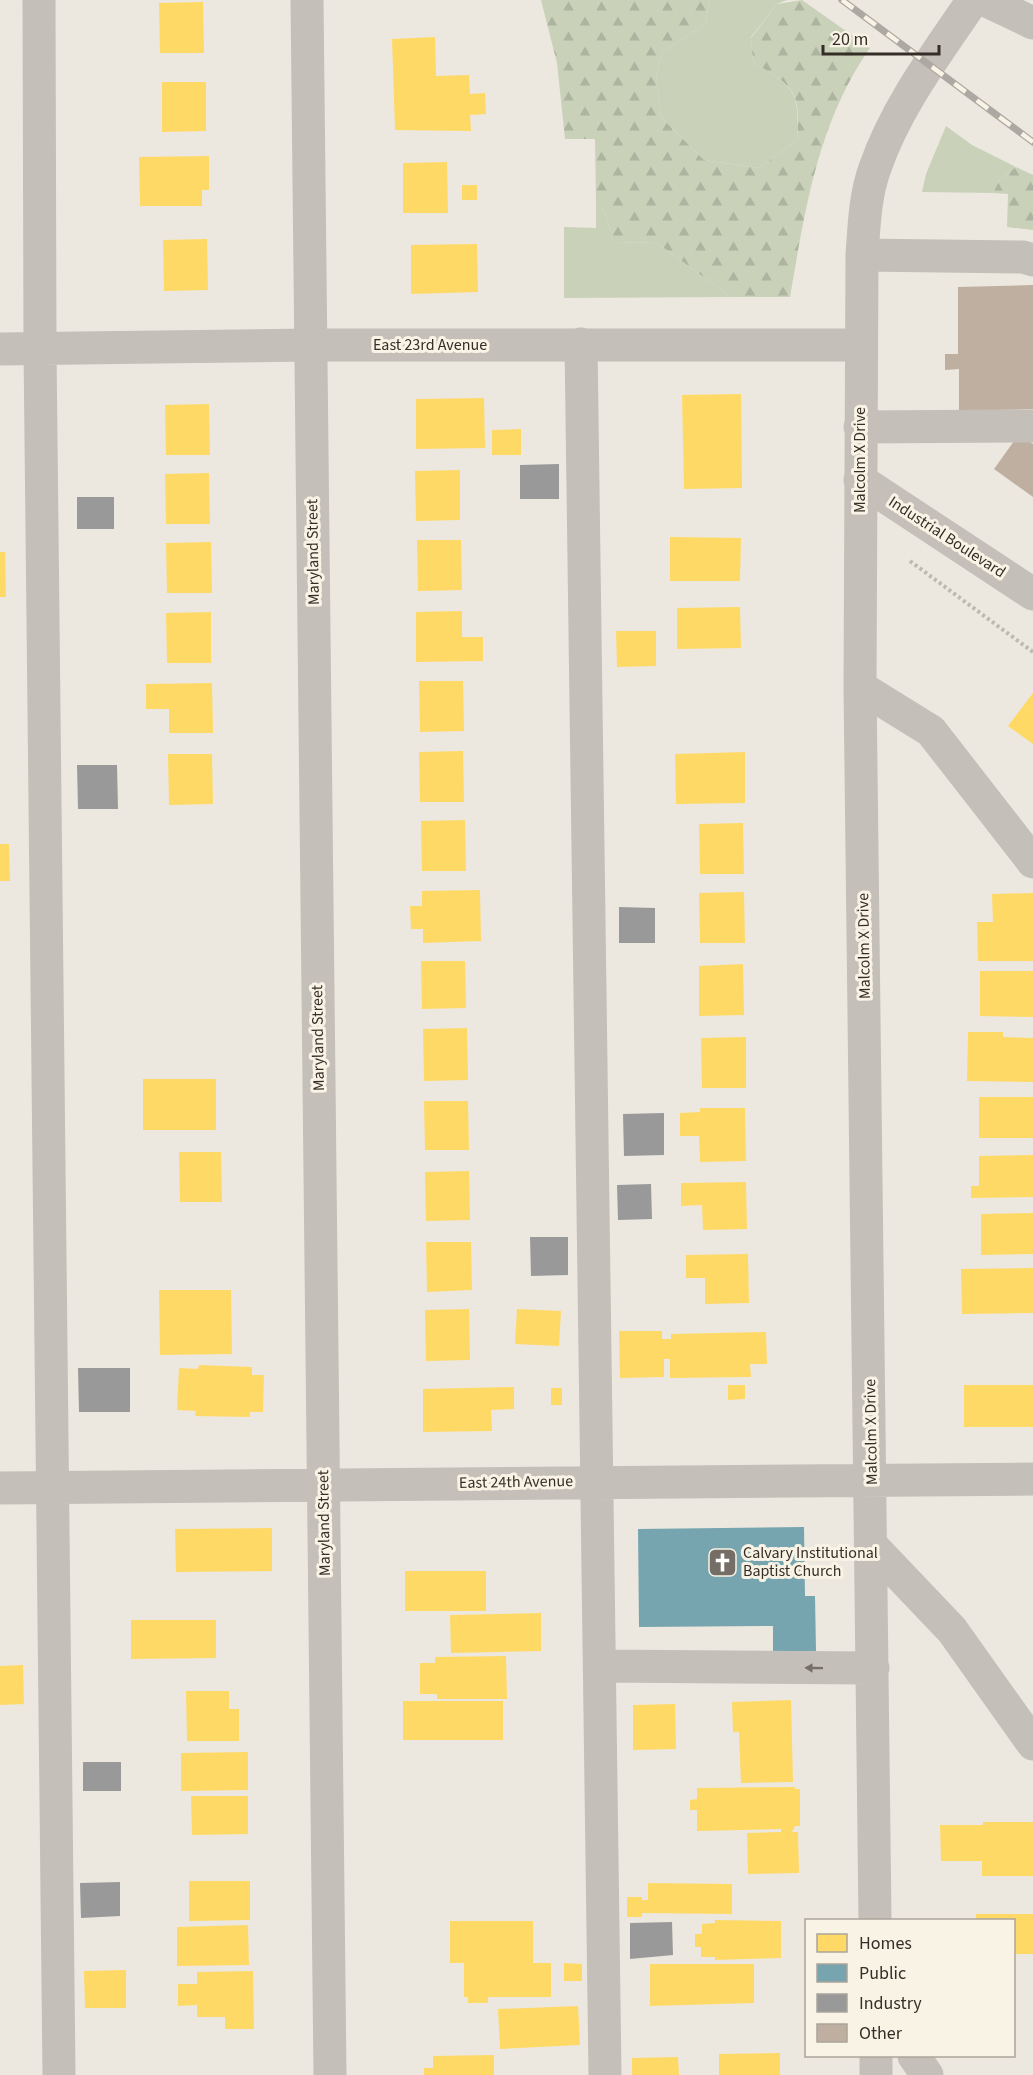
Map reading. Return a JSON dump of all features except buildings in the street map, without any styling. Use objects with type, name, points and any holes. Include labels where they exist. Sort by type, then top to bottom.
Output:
[{"type":"street","points":[[39,0],[40,348],[59,2075]]},
{"type":"street","name":"Maryland Street","points":[[307,0],[330,2075]]},
{"type":"street","name":"Malcolm X Drive","points":[[875,1919],[872,1479],[860,687],[862,255],[868,195],[884,146],[913,90],[973,0]]},
{"type":"street","points":[[985,0],[1033,23]]},
{"type":"street","points":[[862,255],[1023,257],[1033,260]]},
{"type":"street","points":[[581,344],[599,1481],[605,2075]]},
{"type":"street","name":"East 23rd Avenue","points":[[0,349],[311,345],[860,345]]},
{"type":"street","points":[[860,427],[1033,426]]},
{"type":"street","name":"Industrial Boulevard","points":[[860,480],[1033,594]]},
{"type":"street","points":[[860,687],[931,731],[1033,862]]},
{"type":"street","name":"East 24th Avenue","points":[[0,1488],[1033,1479]]},
{"type":"street","points":[[872,1546],[952,1630],[1033,1744]]},
{"type":"street","points":[[601,1666],[873,1668]]},
{"type":"street","points":[[876,2057],[876,2075]]},
{"type":"street","points":[[915,2057],[927,2075]]},
{"type":"path","points":[[910,561],[1033,652]]},
{"type":"green space","points":[[541,0],[710,0],[705,24],[663,52],[656,75],[661,117],[704,160],[759,168],[797,140],[798,110],[792,92],[786,84],[753,62],[751,38],[777,4],[802,0],[870,48],[852,76],[826,136],[808,199],[790,297],[731,297],[657,243],[614,242],[605,213],[596,202],[595,139],[565,139],[557,63]]},
{"type":"green space","points":[[710,0],[787,0],[777,4],[751,37],[753,62],[786,84],[792,92],[797,110],[797,140],[759,168],[704,160],[661,117],[656,75],[663,52],[705,24]]},
{"type":"green space","points":[[946,126],[972,145],[1016,167],[1000,179],[993,193],[922,192],[926,174]]},
{"type":"green space","points":[[1016,167],[1033,175],[1033,230],[1007,227],[1008,194],[993,193],[1000,179]]},
{"type":"green space","points":[[596,202],[605,213],[614,242],[657,243],[731,297],[564,298],[564,227],[596,228]]},
{"type":"railway","points":[[842,0],[1033,142]]},
{"type":"place","name":"Calvary Institutional Baptist Church","points":[[722,1562]]}]
